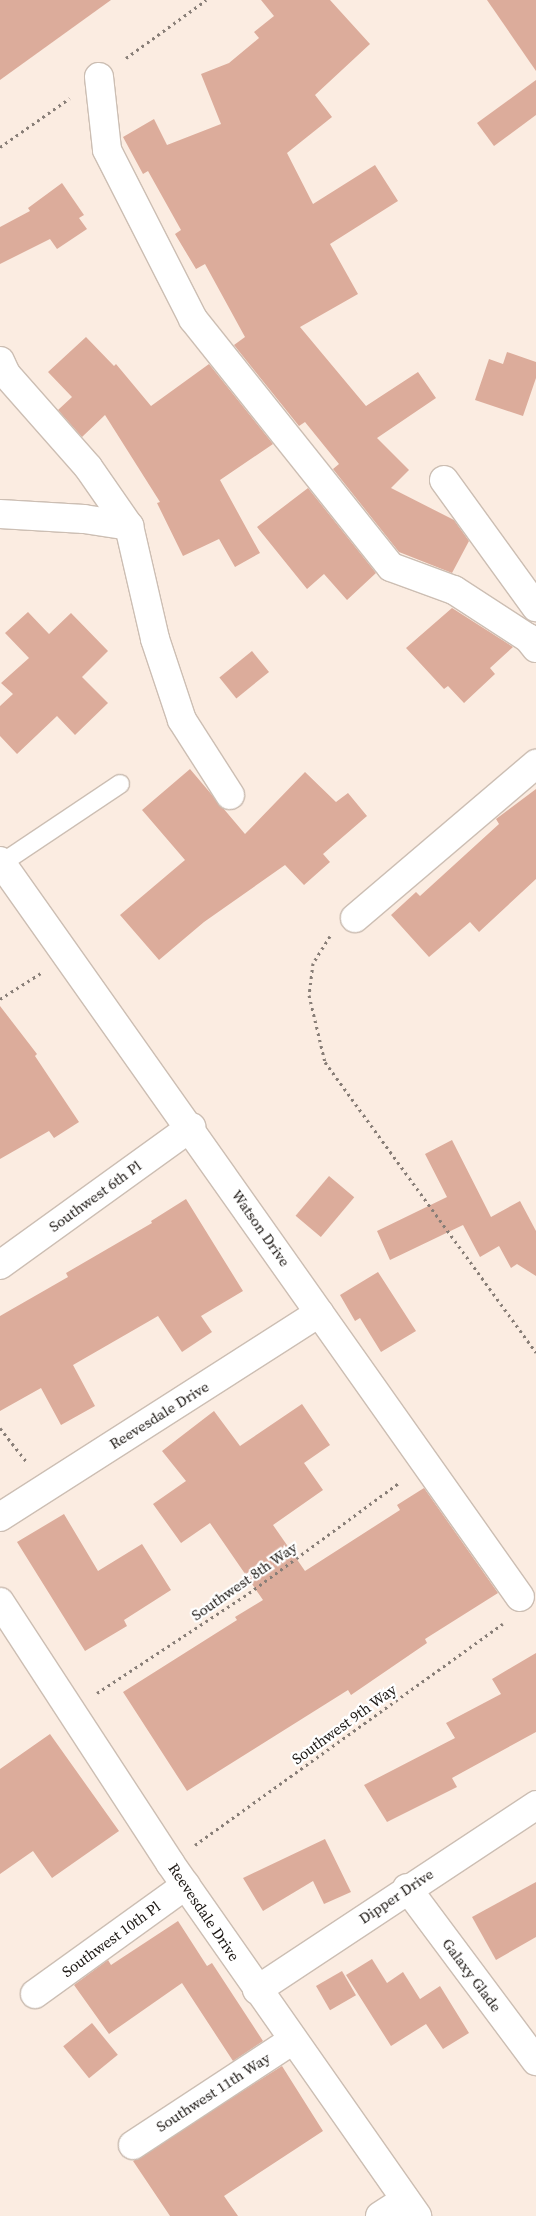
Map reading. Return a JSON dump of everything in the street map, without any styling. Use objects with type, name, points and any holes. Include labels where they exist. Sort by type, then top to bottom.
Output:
[{"type":"street","points":[[100,77],[107,150],[193,318],[391,567],[454,590],[528,638],[536,648]]},
{"type":"street","points":[[0,361],[6,374],[88,466],[129,526],[155,639],[182,720],[230,795]]},
{"type":"street","points":[[444,480],[536,607]]},
{"type":"street","points":[[0,514],[84,518],[129,526]]},
{"type":"street","points":[[355,918],[536,764]]},
{"type":"street","name":"Watson Drive","points":[[1,862],[191,1127],[319,1313],[520,1597]]},
{"type":"street","name":"Southwest 6th Pl","points":[[0,1265],[191,1127]]},
{"type":"street","name":"Reevesdale Drive","points":[[0,1518],[47,1486],[319,1313]]},
{"type":"street","name":"Reevesdale Drive","points":[[0,1602],[170,1863],[411,2208]]},
{"type":"street","name":"Dipper Drive","points":[[257,1990],[407,1888],[536,1805]]},
{"type":"street","name":"Southwest 10th Pl","points":[[36,1994],[186,1885]]},
{"type":"street","name":"Galaxy Glade","points":[[407,1888],[536,2061]]},
{"type":"street","name":"Southwest 11th Way","points":[[133,2145],[293,2040]]},
{"type":"street","points":[[380,2216],[411,2208]]},
{"type":"lane","points":[[1,862],[120,784]]},
{"type":"path","points":[[355,918],[325,940],[313,963],[309,996],[325,1062],[536,1352]]},
{"type":"path","points":[[0,999],[67,956]]},
{"type":"path","points":[[0,1428],[47,1486]]},
{"type":"path","name":"Southwest 8th Way","points":[[70,1711],[249,1593],[426,1463]]},
{"type":"path","name":"Southwest 9th Way","points":[[170,1863],[516,1614],[520,1597]]},
{"type":"building","points":[[0,0],[111,0],[0,80]]},
{"type":"building","points":[[261,0],[330,0],[370,44],[315,95],[332,117],[287,153],[313,204],[375,165],[398,201],[330,244],[358,294],[300,327],[366,406],[418,372],[436,398],[377,438],[409,470],[391,488],[454,520],[469,541],[452,573],[399,552],[333,469],[339,464],[305,422],[299,426],[234,345],[245,337],[205,264],[196,269],[175,234],[181,230],[148,171],[143,174],[123,137],[154,119],[167,145],[221,124],[201,74],[229,63],[259,38],[254,32],[274,16]]},
{"type":"building","points":[[487,0],[536,0],[536,71]]},
{"type":"building","points":[[536,80],[536,115],[494,146],[477,123]]},
{"type":"building","points":[[62,183],[84,215],[79,218],[87,229],[57,249],[50,239],[0,264],[0,227],[30,211],[28,208]]},
{"type":"building","points":[[86,337],[114,366],[116,364],[151,406],[209,364],[273,444],[220,480],[260,553],[235,567],[219,539],[183,556],[157,503],[160,502],[105,415],[82,437],[58,410],[72,397],[48,372]]},
{"type":"building","points":[[507,352],[536,362],[536,378],[523,416],[475,400],[489,359],[503,364]]},
{"type":"building","points":[[308,488],[376,573],[347,600],[324,574],[307,589],[257,527]]},
{"type":"building","points":[[452,608],[513,647],[490,668],[495,674],[464,703],[448,686],[444,689],[406,648]]},
{"type":"building","points":[[28,612],[49,634],[71,613],[108,651],[82,677],[108,703],[75,735],[57,716],[17,754],[0,736],[0,706],[13,694],[1,683],[29,658],[5,633]]},
{"type":"building","points":[[252,651],[269,672],[236,698],[219,677]]},
{"type":"building","points":[[190,769],[245,834],[305,772],[336,802],[348,793],[367,816],[323,854],[330,862],[304,885],[285,865],[204,922],[159,960],[120,915],[185,860],[142,810]]},
{"type":"building","points":[[536,789],[536,879],[479,932],[470,922],[429,957],[391,915],[416,892],[420,896],[499,824],[496,819]]},
{"type":"building","points":[[0,1006],[37,1054],[35,1056],[79,1122],[54,1138],[49,1131],[0,1159]]},
{"type":"building","points":[[452,1140],[491,1217],[520,1201],[536,1231],[536,1276],[517,1264],[511,1268],[499,1246],[480,1257],[463,1225],[390,1260],[377,1231],[447,1197],[425,1154]]},
{"type":"building","points":[[329,1176],[354,1197],[321,1237],[296,1216]]},
{"type":"building","points":[[186,1199],[243,1291],[201,1316],[212,1332],[182,1352],[158,1316],[73,1365],[95,1406],[61,1425],[41,1388],[0,1411],[0,1316],[68,1277],[66,1273],[152,1223],[151,1221]]},
{"type":"building","points":[[378,1272],[416,1331],[381,1352],[360,1318],[355,1321],[340,1295]]},
{"type":"building","points":[[302,1404],[330,1445],[304,1463],[323,1490],[273,1525],[305,1571],[400,1510],[397,1505],[424,1488],[498,1593],[425,1639],[427,1643],[351,1695],[348,1690],[187,1791],[123,1692],[237,1620],[235,1617],[263,1600],[210,1523],[181,1543],[153,1504],[186,1481],[162,1451],[214,1411],[240,1446]]},
{"type":"building","points":[[64,1514],[98,1571],[142,1544],[171,1590],[124,1620],[127,1626],[85,1651],[17,1542]]},
{"type":"building","points":[[536,1653],[536,1732],[452,1778],[457,1787],[387,1822],[364,1785],[455,1738],[446,1723],[501,1694],[492,1679]]},
{"type":"building","points":[[50,1734],[119,1831],[52,1878],[33,1851],[0,1874],[0,1769]]},
{"type":"building","points":[[325,1839],[351,1892],[324,1904],[313,1881],[263,1911],[243,1878]]},
{"type":"building","points":[[536,1882],[536,1937],[496,1960],[472,1917]]},
{"type":"building","points":[[178,1921],[207,1966],[212,1963],[263,2041],[233,2061],[182,1983],[109,2034],[74,1985],[108,1960],[111,1965]]},
{"type":"building","points":[[372,1959],[387,1983],[403,1972],[420,1999],[440,1986],[469,2033],[443,2049],[426,2024],[391,2046],[346,1975]]},
{"type":"building","points":[[342,1971],[356,1995],[330,2010],[316,1986]]},
{"type":"building","points":[[92,2023],[118,2055],[89,2078],[63,2046]]},
{"type":"building","points":[[282,2066],[323,2131],[224,2196],[238,2216],[170,2216],[133,2161]]}]
